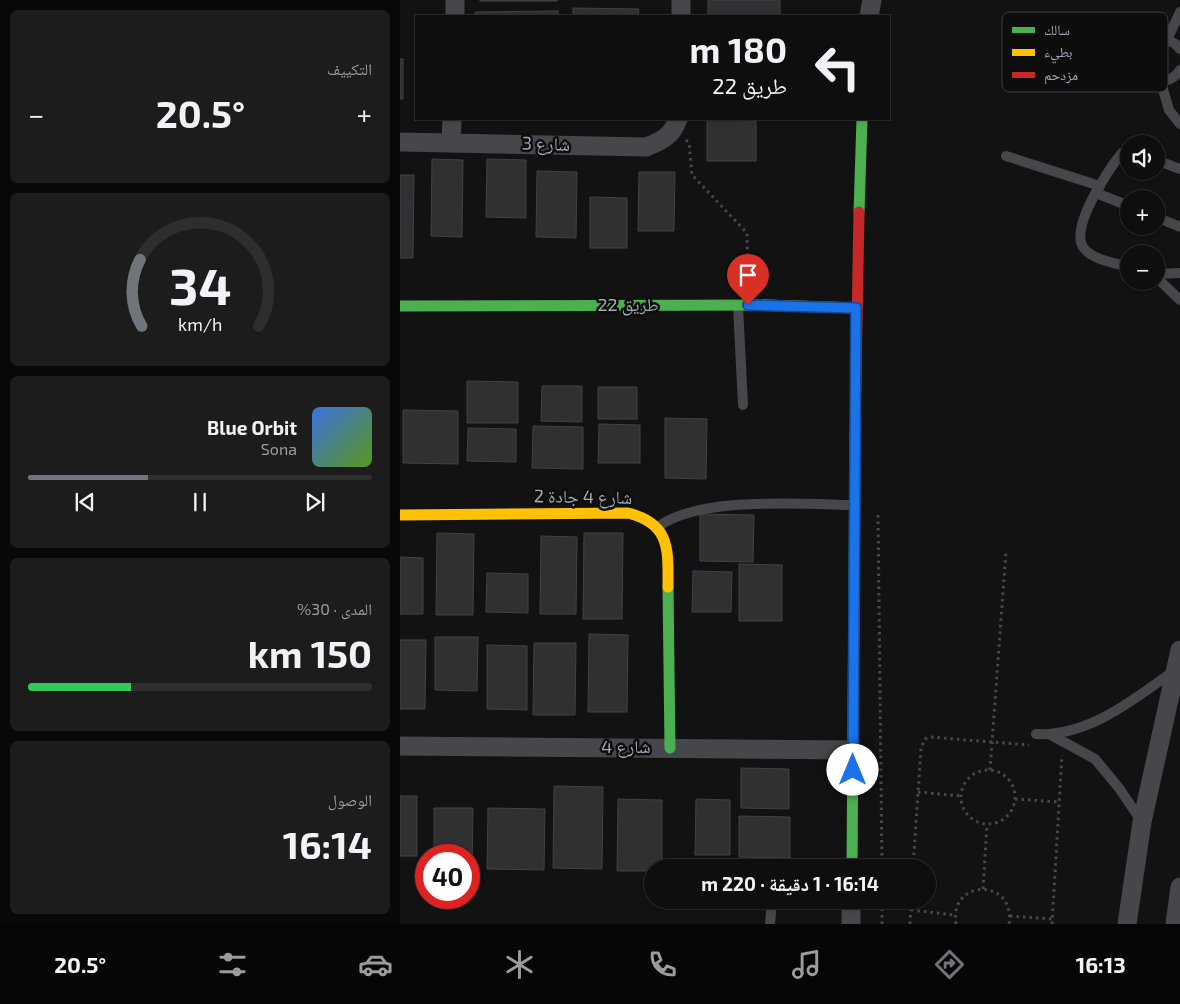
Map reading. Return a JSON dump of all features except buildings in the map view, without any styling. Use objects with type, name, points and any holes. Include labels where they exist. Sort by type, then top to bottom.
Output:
[{"type":"street","points":[[454,15],[455,0]]},
{"type":"street","points":[[681,0],[681,15]]},
{"type":"street","points":[[869,15],[872,0]]},
{"type":"street","points":[[451,142],[452,120]]},
{"type":"street","points":[[852,859],[856,308],[862,120]]},
{"type":"street","name":"شارع 3","points":[[400,142],[646,147],[666,139],[676,124]]},
{"type":"street","name":"طريق 22","points":[[400,306],[743,305],[856,308]]},
{"type":"street","name":"شارع 4 جادة 2","points":[[400,515],[628,513],[643,516],[658,527]]},
{"type":"street","points":[[658,527],[668,545],[670,748]]},
{"type":"street","points":[[1127,924],[1142,822],[1180,650]]},
{"type":"street","name":"شارع 4","points":[[400,746],[853,750]]},
{"type":"street","points":[[1174,924],[1180,887]]},
{"type":"street","points":[[851,909],[851,924]]},
{"type":"lane","points":[[1168,38],[1180,12]]},
{"type":"lane","points":[[1168,40],[1176,44],[1180,49]]},
{"type":"lane","points":[[1168,78],[1180,70]]},
{"type":"lane","points":[[1164,92],[1170,110],[1180,124]]},
{"type":"lane","points":[[1120,155],[1114,162],[1086,212],[1080,236],[1083,247],[1095,257],[1120,264]]},
{"type":"lane","points":[[1006,156],[1098,189],[1120,201]]},
{"type":"lane","points":[[1165,163],[1180,169]]},
{"type":"lane","points":[[1165,220],[1180,226]]},
{"type":"lane","points":[[1165,275],[1180,273]]},
{"type":"lane","points":[[1165,285],[1180,300]]},
{"type":"lane","points":[[743,305],[743,405]]},
{"type":"lane","points":[[658,527],[667,520],[688,511],[736,505],[854,505]]},
{"type":"lane","points":[[1036,734],[1051,734],[1104,717],[1134,699],[1176,669]]},
{"type":"lane","points":[[1051,734],[1095,759],[1119,788],[1142,822]]},
{"type":"lane","points":[[770,924],[771,909]]},
{"type":"path","points":[[676,124],[688,142],[692,175],[747,233],[743,305]]},
{"type":"path","points":[[878,514],[882,859]]},
{"type":"path","points":[[990,770],[1006,551]]},
{"type":"path","points":[[914,859],[920,748],[926,739],[930,737],[1037,746]]},
{"type":"path","points":[[1052,924],[1062,754]]},
{"type":"path","points":[[990,770],[1006,776],[1011,783],[1015,799],[1009,815],[1003,820],[987,825],[978,823],[965,812],[961,796],[963,787],[974,774],[990,770]]},
{"type":"path","points":[[918,792],[961,796]]},
{"type":"path","points":[[1015,799],[1060,802]]},
{"type":"path","points":[[983,889],[987,825]]},
{"type":"path","points":[[956,924],[955,914],[961,899],[967,894],[983,889],[996,892],[1002,897],[1009,909],[1009,924]]},
{"type":"path","points":[[882,909],[882,924]]},
{"type":"path","points":[[910,924],[911,910],[955,914]]},
{"type":"path","points":[[1010,916],[1052,919]]},
{"type":"traffic: fast","points":[[859,212],[862,120]]},
{"type":"traffic: fast","points":[[400,306],[765,305]]},
{"type":"traffic: fast","points":[[852,859],[855,433]]},
{"type":"traffic: fast","points":[[668,587],[670,748]]},
{"type":"traffic: slow","points":[[765,305],[856,308]]},
{"type":"traffic: slow","points":[[400,515],[628,513],[642,518],[660,531],[667,550],[668,587]]},
{"type":"traffic: jam","points":[[855,433],[859,212]]},
{"type":"route","points":[[748,305],[856,308],[853,770]]}]
